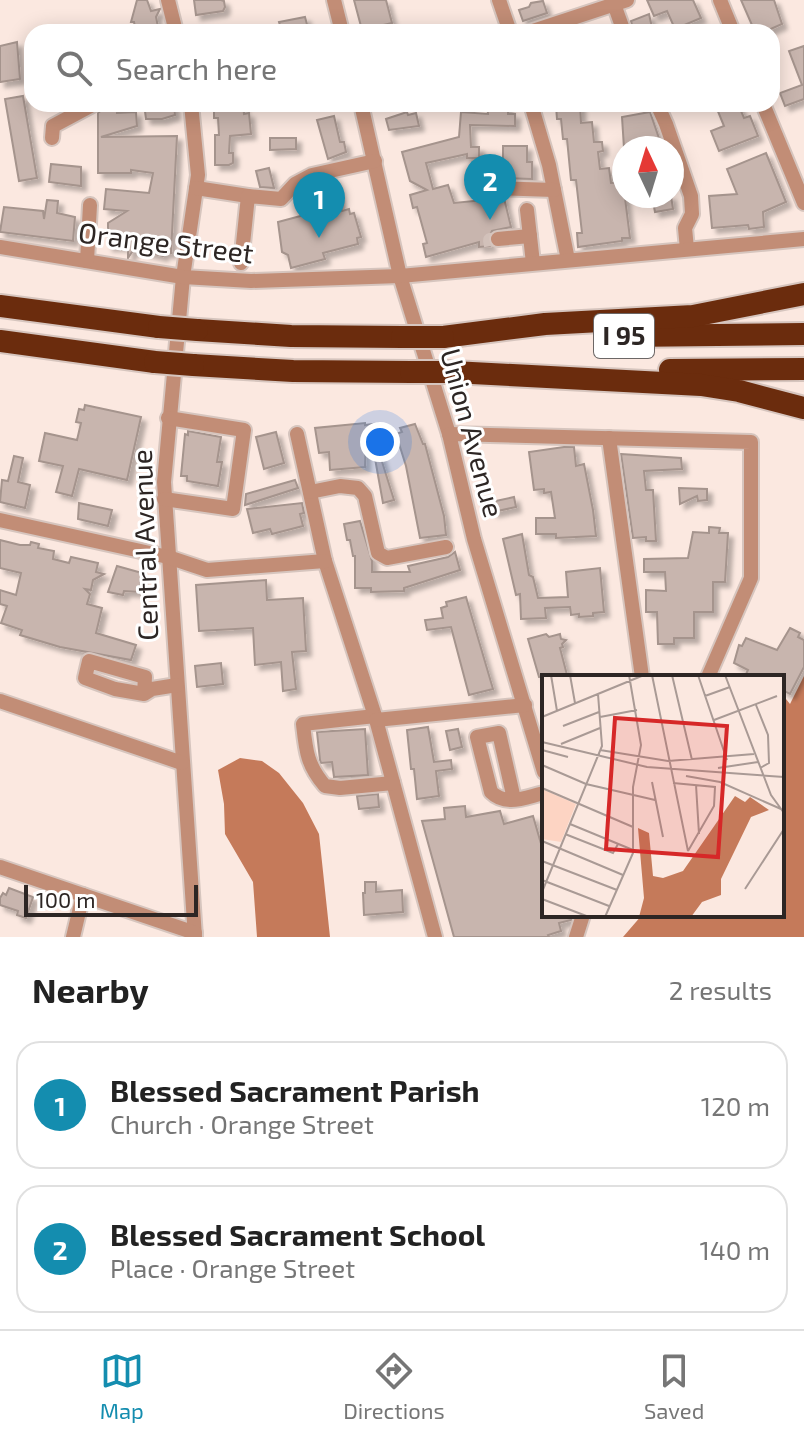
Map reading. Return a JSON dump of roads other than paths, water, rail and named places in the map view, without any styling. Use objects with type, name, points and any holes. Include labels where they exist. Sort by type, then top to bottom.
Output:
[{"type":"highway","points":[[443,337],[545,324],[693,316],[804,294]]},
{"type":"highway","name":"I 95","points":[[0,306],[159,327],[291,336],[804,334]]},
{"type":"highway","name":"I 95","points":[[0,341],[155,362],[293,371],[804,369]]},
{"type":"highway","points":[[453,372],[701,385],[739,391],[804,408]]},
{"type":"street","points":[[168,0],[174,24]]},
{"type":"street","points":[[334,0],[340,24]]},
{"type":"street","points":[[499,0],[507,24]]},
{"type":"street","points":[[720,0],[730,24]]},
{"type":"street","points":[[554,24],[620,2],[623,24]]},
{"type":"street","points":[[52,138],[53,126],[79,112]]},
{"type":"street","name":"Central Avenue","points":[[192,112],[198,175],[168,418],[164,499],[195,935]]},
{"type":"street","name":"Union Avenue","points":[[363,112],[400,276],[449,434],[474,539],[542,765]]},
{"type":"street","points":[[533,112],[554,190],[568,260]]},
{"type":"street","points":[[660,112],[691,196],[692,214],[685,228],[687,249]]},
{"type":"street","points":[[766,112],[804,203]]},
{"type":"street","points":[[196,188],[281,199],[295,184],[312,175],[375,161]]},
{"type":"street","points":[[493,188],[554,190]]},
{"type":"street","points":[[241,263],[248,196]]},
{"type":"street","points":[[87,261],[90,205]]},
{"type":"street","points":[[527,210],[533,263]]},
{"type":"street","points":[[493,267],[495,243],[530,236]]},
{"type":"street","name":"Orange Street","points":[[0,247],[183,277],[251,281],[400,276],[804,239]]},
{"type":"street","points":[[164,499],[233,509],[244,430],[168,418]]},
{"type":"street","points":[[297,434],[325,561],[375,718],[435,937]]},
{"type":"street","points":[[449,434],[751,442],[751,578],[709,675]]},
{"type":"street","points":[[609,438],[642,675]]},
{"type":"street","points":[[310,492],[340,486],[358,488],[365,496],[378,553],[387,558],[446,547]]},
{"type":"street","points":[[0,520],[168,557],[207,570],[325,561]]},
{"type":"street","points":[[144,694],[152,689],[177,685]]},
{"type":"street","points":[[0,701],[182,763]]},
{"type":"street","points":[[393,783],[340,788],[325,786],[312,771],[303,724],[525,705]]},
{"type":"street","points":[[514,799],[542,793]]},
{"type":"street","points":[[0,867],[195,935]]},
{"type":"street","points":[[73,937],[83,895]]},
{"type":"street","points":[[576,937],[582,917]]},
{"type":"tunnel","points":[[491,246],[490,240],[498,239]]},
{"type":"place","name":"Blessed Sacrament School","points":[[490,220]]},
{"type":"place","name":"Blessed Sacrament Parish","points":[[319,238]]}]
